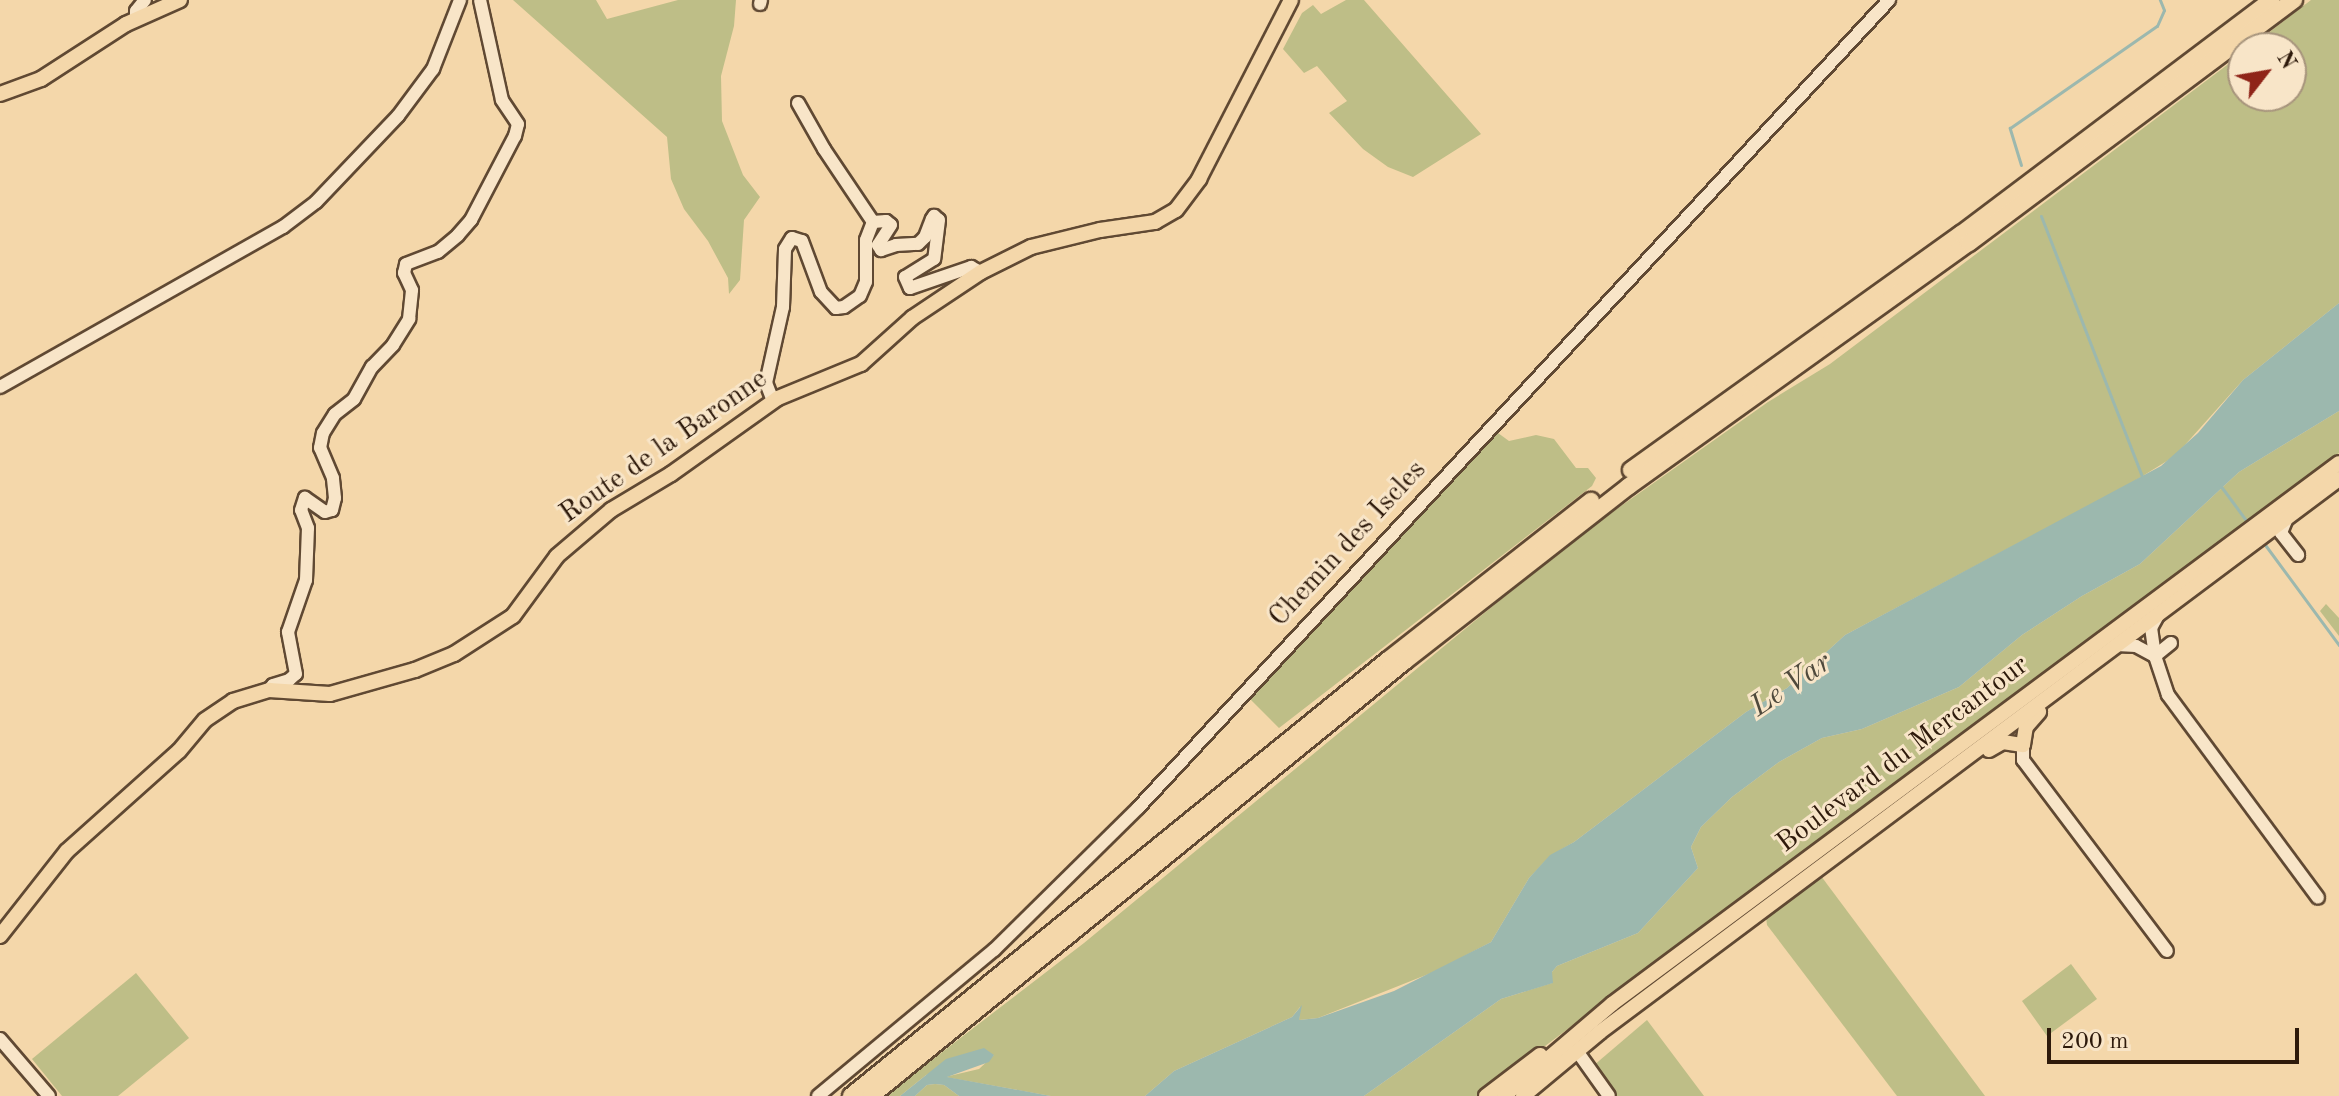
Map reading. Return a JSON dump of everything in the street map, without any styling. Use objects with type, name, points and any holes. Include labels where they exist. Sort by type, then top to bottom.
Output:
[{"type":"highway","points":[[851,1096],[1503,568],[1683,430],[1961,234],[2272,0]]},
{"type":"highway","points":[[871,1096],[1405,661],[1617,495],[1969,243],[2294,0]]},
{"type":"main road","points":[[0,94],[41,79],[136,20],[180,0]]},
{"type":"main road","name":"Route de la Baronne","points":[[0,936],[67,851],[179,751],[205,720],[233,701],[269,690],[330,694],[431,664],[477,642],[513,616],[570,543],[611,510],[681,467],[773,401],[794,389],[861,364],[919,312],[981,272],[1031,247],[1100,230],[1155,222],[1176,210],[1199,179],[1291,0]]},
{"type":"main road","name":"Boulevard du Mercantour","points":[[1504,1096],[1612,1004],[2264,528],[2339,463]]},
{"type":"main road","name":"Boulevard du Mercantour","points":[[2264,528],[2287,518],[2339,479]]},
{"type":"main road","name":"Boulevard du Mercantour","points":[[1523,1096],[1577,1051],[2158,615],[2247,540]]},
{"type":"main road","points":[[1963,762],[2003,742],[2023,745],[2026,727],[2056,697],[2061,687]]},
{"type":"main road","points":[[1486,1096],[1612,1004]]},
{"type":"main road","points":[[1533,1096],[1577,1051]]},
{"type":"street","points":[[136,20],[136,11],[145,0]]},
{"type":"street","points":[[0,387],[283,227],[316,202],[398,116],[433,69],[460,0]]},
{"type":"street","points":[[269,690],[296,674],[288,632],[306,580],[308,528],[301,510],[305,498],[325,512],[332,510],[335,498],[333,478],[320,448],[323,433],[335,414],[354,399],[372,367],[393,345],[409,319],[412,290],[404,273],[406,264],[438,252],[471,220],[515,136],[518,124],[502,100],[480,0]]},
{"type":"street","name":"Chemin des Iscles","points":[[818,1096],[994,950],[1138,808],[1889,0]]},
{"type":"street","points":[[798,103],[824,149],[873,222]]},
{"type":"street","points":[[873,222],[886,221],[891,225],[878,245],[881,250],[896,245],[918,244],[925,237],[934,216],[939,220],[934,259],[905,277],[910,288],[971,267],[981,272]]},
{"type":"street","points":[[773,401],[766,383],[783,307],[788,242],[798,237],[802,241],[821,292],[836,308],[844,307],[860,296],[866,282],[866,240],[873,222]]},
{"type":"street","points":[[2287,518],[2281,533],[2298,555]]},
{"type":"street","points":[[2158,615],[2151,628],[2155,656],[2168,695],[2318,898]]},
{"type":"street","points":[[2155,656],[2171,643]]},
{"type":"street","points":[[2117,645],[2136,646],[2155,656]]},
{"type":"street","points":[[2023,745],[2023,760],[2167,951]]},
{"type":"street","points":[[2236,788],[2250,781]]},
{"type":"street","points":[[0,1039],[49,1096]]},
{"type":"street","points":[[1577,1051],[1609,1096]]},
{"type":"green space","points":[[513,0],[596,0],[607,19],[678,0],[736,0],[734,26],[721,76],[722,121],[743,175],[760,197],[744,220],[740,280],[729,294],[728,278],[708,241],[684,209],[671,179],[667,137]]},
{"type":"green space","points":[[1346,0],[1364,0],[1481,134],[1413,177],[1388,167],[1363,149],[1329,113],[1347,101],[1317,66],[1304,73],[1283,49],[1302,13],[1313,5],[1321,14]]},
{"type":"green space","points":[[2311,0],[2339,0],[2339,303],[2243,380],[2175,456],[2128,485],[1845,635],[1787,688],[1746,712],[1574,842],[1550,856],[1529,878],[1491,942],[1436,971],[1318,1018],[1299,1020],[1300,1007],[1292,1017],[1174,1071],[1145,1096],[1051,1096],[945,1077],[979,1069],[994,1055],[926,1075],[900,1096],[885,1096],[1084,943],[1573,540],[1768,402],[1830,364],[2227,65],[2227,112],[2307,112],[2307,32],[2270,32]]},
{"type":"green space","points":[[2339,411],[2339,453],[1478,1096],[1364,1096],[1501,999],[1552,983],[1552,972],[1557,966],[1638,933],[1698,868],[1691,847],[1701,827],[1732,797],[1779,762],[1822,738],[1862,729],[1959,687],[2022,635],[2082,596],[2140,564],[2239,472]]},
{"type":"green space","points":[[1498,433],[1509,441],[1536,435],[1554,439],[1576,468],[1588,468],[1596,478],[1592,486],[1279,728],[1249,698]]},
{"type":"green space","points":[[2326,604],[2339,618],[2339,636],[2320,611]]},
{"type":"green space","points":[[1821,876],[1985,1096],[1897,1096],[1767,925],[1766,917]]},
{"type":"green space","points":[[2071,964],[2097,999],[2047,1036],[2022,1001]]},
{"type":"green space","points":[[136,973],[189,1038],[118,1096],[62,1096],[32,1059]]},
{"type":"green space","points":[[1647,1020],[1704,1096],[1616,1096],[1593,1066]]},
{"type":"green space","points":[[927,1085],[944,1085],[959,1096],[915,1096]]},
{"type":"water","name":"Le Var","points":[[2339,303],[2339,411],[2239,472],[2140,564],[2082,596],[2022,635],[1959,687],[1862,729],[1822,738],[1779,762],[1732,797],[1701,827],[1691,847],[1698,868],[1638,933],[1557,966],[1552,972],[1553,983],[1501,999],[1364,1096],[1145,1096],[1174,1071],[1292,1017],[1302,1005],[1299,1020],[1318,1018],[1394,991],[1491,942],[1529,878],[1550,855],[1574,842],[1746,712],[1787,688],[1845,635],[2161,466],[2198,433],[2243,380]]},
{"type":"water","points":[[984,1048],[994,1055],[989,1062],[947,1077],[1051,1096],[959,1096],[944,1085],[935,1084],[927,1085],[915,1096],[900,1096],[946,1059]]},
{"type":"waterway","points":[[2021,165],[2010,128],[2157,26],[2164,10],[2160,0]]},
{"type":"waterway","points":[[2041,216],[2142,477]]},
{"type":"waterway","points":[[2220,485],[2248,523]]},
{"type":"waterway","points":[[2263,542],[2339,645]]}]
